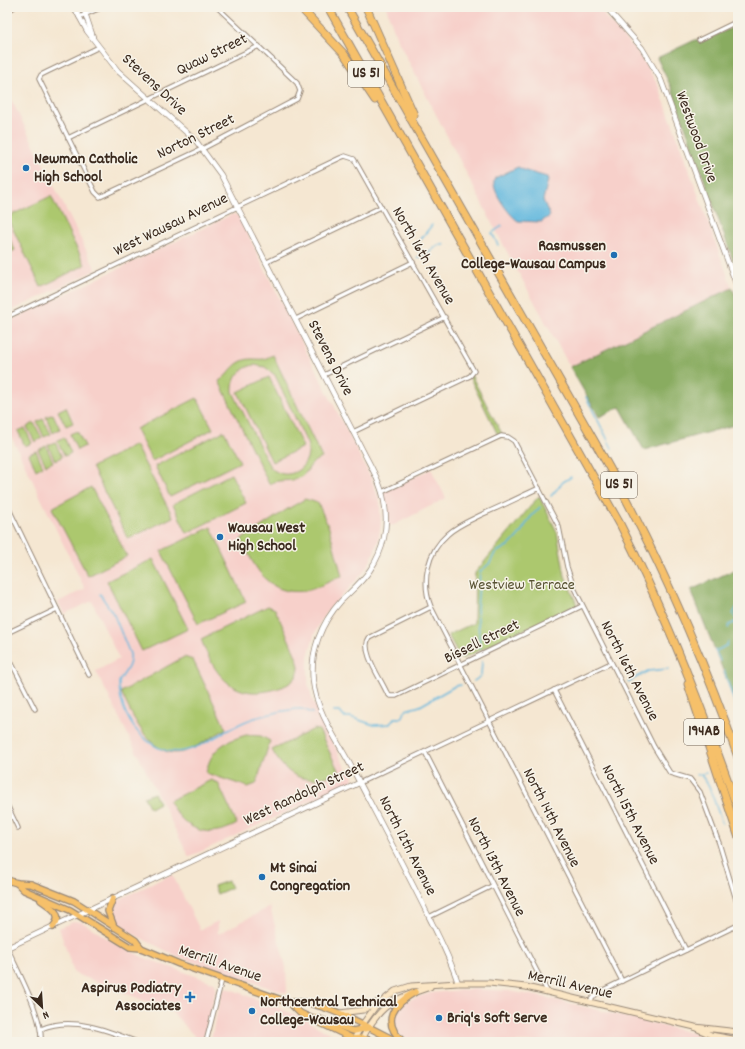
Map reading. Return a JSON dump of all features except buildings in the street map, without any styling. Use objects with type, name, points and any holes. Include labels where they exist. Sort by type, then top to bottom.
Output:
[{"type":"highway","points":[[300,7],[349,61],[403,142]]},
{"type":"highway","name":"US 51","points":[[328,7],[403,142],[602,488],[640,562],[703,710],[738,810]]},
{"type":"highway","name":"US 51","points":[[347,7],[626,497],[679,607],[738,748]]},
{"type":"highway","points":[[366,7],[414,116],[421,136]]},
{"type":"highway","name":"194AB","points":[[673,638],[735,826]]},
{"type":"highway","name":"US 51","points":[[716,695],[738,757]]},
{"type":"highway","points":[[735,826],[738,835]]},
{"type":"highway","points":[[735,826],[738,839]]},
{"type":"main road","points":[[7,10],[13,7]]},
{"type":"main road","name":"Merrill Avenue","points":[[7,880],[17,883],[31,884],[74,901],[136,941],[141,948]]},
{"type":"main road","name":"Merrill Avenue","points":[[17,883],[22,889],[78,915],[127,946],[141,948],[290,1003],[300,1013],[358,1041]]},
{"type":"main road","points":[[35,895],[55,909],[57,921],[53,926]]},
{"type":"main road","points":[[114,898],[108,911],[114,927]]},
{"type":"main road","name":"Merrill Avenue","points":[[358,1041],[360,1028],[376,1007],[388,996],[407,987],[458,983],[502,984],[547,991],[695,1027],[738,1032]]},
{"type":"main road","name":"Merrill Avenue","points":[[358,1041],[377,1014],[387,1005],[415,992],[438,984]]},
{"type":"main road","points":[[403,1042],[394,1031],[391,1022],[392,1014],[398,1003],[415,992]]},
{"type":"main road","points":[[338,1013],[362,1010],[388,996]]},
{"type":"main road","name":"Merrill Avenue","points":[[290,1003],[298,1001],[305,1002],[338,1013],[360,1028],[368,1028]]},
{"type":"main road","points":[[300,1013],[351,1030],[360,1028]]},
{"type":"main road","name":"Merrill Avenue","points":[[695,1027],[711,1035],[738,1040]]},
{"type":"main road","points":[[368,1028],[398,1042]]},
{"type":"main road","points":[[358,1041],[376,1042]]},
{"type":"street","name":"Stevens Drive","points":[[74,7],[94,41],[118,71],[202,149],[220,174],[267,262],[382,492],[386,513],[386,526],[383,544],[377,560],[364,579],[330,614],[323,626],[316,644],[312,668],[313,682],[318,702],[328,722]]},
{"type":"street","name":"Stevens Drive","points":[[83,7],[94,41]]},
{"type":"street","points":[[79,17],[103,7]]},
{"type":"street","points":[[217,7],[259,46]]},
{"type":"street","name":"Westwood Drive","points":[[606,7],[642,48],[661,80],[738,289]]},
{"type":"street","points":[[699,40],[738,21]]},
{"type":"street","name":"Norton Street","points":[[68,138],[98,197],[202,149],[294,102],[300,93],[297,83],[259,46]]},
{"type":"street","name":"Quaw Street","points":[[68,138],[259,46]]},
{"type":"street","points":[[68,138],[40,82],[40,77],[99,47]]},
{"type":"street","name":"West Wausau Avenue","points":[[7,317],[345,156]]},
{"type":"street","name":"North 16th Avenue","points":[[345,156],[354,159],[474,368],[474,374],[353,432]]},
{"type":"street","points":[[267,262],[381,207]]},
{"type":"street","points":[[296,319],[413,262]]},
{"type":"street","points":[[324,375],[445,317]]},
{"type":"street","name":"North 16th Avenue","points":[[382,492],[501,436],[508,437],[516,445],[559,527],[569,574],[582,606],[667,771],[690,779],[697,786],[719,842],[738,906]]},
{"type":"street","name":"North 14th Avenue","points":[[539,488],[461,525],[443,539],[433,554],[427,570],[426,592],[431,607],[488,722],[622,981]]},
{"type":"street","points":[[7,505],[89,675]]},
{"type":"street","points":[[7,519],[12,516]]},
{"type":"street","name":"Bissell Street","points":[[431,607],[369,638],[366,642],[366,651],[387,693],[390,696],[396,696],[460,666],[582,606]]},
{"type":"street","points":[[7,633],[57,609]]},
{"type":"street","points":[[7,654],[35,709]]},
{"type":"street","name":"West Randolph Street","points":[[7,948],[611,663]]},
{"type":"street","name":"North 15th Avenue","points":[[554,690],[686,950]]},
{"type":"street","name":"North 12th Avenue","points":[[328,722],[429,917],[453,966],[458,983]]},
{"type":"street","name":"North 13th Avenue","points":[[425,752],[492,886],[547,991]]},
{"type":"street","points":[[7,805],[18,828]]},
{"type":"street","points":[[429,917],[492,886]]},
{"type":"street","points":[[589,1002],[597,993],[738,925]]},
{"type":"street","points":[[7,948],[38,1017],[41,1030],[41,1042]]},
{"type":"street","points":[[206,1042],[222,979]]},
{"type":"street","points":[[41,1030],[54,1025],[76,1024],[134,1041]]},
{"type":"shaded area","points":[[386,7],[599,7],[605,17],[640,55],[659,87],[732,288],[570,367],[505,248],[397,39]]},
{"type":"shaded area","name":"Newman Catholic High School","points":[[7,91],[96,270],[7,313]]},
{"type":"shaded area","name":"Wausau West High School","points":[[233,214],[239,216],[371,478],[380,502],[381,524],[378,542],[369,564],[362,574],[324,615],[314,635],[308,656],[308,683],[312,699],[345,767],[353,777],[352,782],[189,857],[96,671],[119,659],[92,601],[64,614],[58,602],[85,589],[7,428],[7,322]]},
{"type":"shaded area","points":[[431,469],[446,498],[394,525],[386,526],[382,492]]},
{"type":"shaded area","points":[[172,874],[200,930],[218,921],[218,934],[270,907],[286,967],[287,993],[217,971],[175,955],[115,923],[110,912],[114,902]]},
{"type":"shaded area","points":[[75,921],[82,922],[113,942],[142,957],[215,983],[216,988],[203,1042],[200,1042],[171,1011],[74,973],[59,928]]},
{"type":"shaded area","name":"Northcentral Technical College-Wausau","points":[[228,988],[301,1017],[323,1030],[349,1042],[210,1042],[222,993],[224,989]]},
{"type":"shaded area","points":[[473,989],[509,991],[548,998],[729,1042],[411,1042],[399,1035],[394,1019],[396,1010],[405,1001],[430,993]]},
{"type":"green space","points":[[738,25],[738,274],[671,87],[657,58],[697,39],[699,43]]},
{"type":"green space","points":[[51,196],[85,265],[41,287],[7,217]]},
{"type":"green space","points":[[7,234],[15,250],[7,254]]},
{"type":"green space","points":[[732,288],[738,300],[738,424],[644,450],[620,407],[599,417],[570,367]]},
{"type":"green space","points":[[273,355],[322,458],[316,460],[304,475],[299,478],[277,481],[269,484],[219,381],[225,377],[234,366],[243,360],[264,359]],"holes":[[[254,365],[265,367],[275,375],[307,443],[307,459],[298,470],[291,473],[284,474],[277,472],[270,467],[233,392],[234,382],[241,371]]]},
{"type":"green space","points":[[471,375],[503,436],[499,437],[469,376]]},
{"type":"green space","points":[[269,377],[303,447],[272,462],[238,392]]},
{"type":"green space","points":[[197,398],[213,429],[152,461],[136,429]]},
{"type":"green space","points":[[66,407],[73,423],[66,426],[58,411]]},
{"type":"green space","points":[[53,414],[60,429],[53,433],[46,417]]},
{"type":"green space","points":[[43,419],[51,434],[44,437],[37,422]]},
{"type":"green space","points":[[34,423],[42,438],[35,442],[27,427]]},
{"type":"green space","points":[[25,428],[32,443],[25,446],[18,431]]},
{"type":"green space","points":[[77,431],[85,446],[77,450],[70,434]]},
{"type":"green space","points":[[224,431],[240,462],[170,497],[155,466]]},
{"type":"green space","points":[[64,437],[71,453],[65,456],[57,441]]},
{"type":"green space","points":[[55,442],[62,457],[55,461],[48,445]]},
{"type":"green space","points":[[135,445],[173,517],[128,539],[92,467]]},
{"type":"green space","points":[[46,446],[53,462],[46,465],[38,450]]},
{"type":"green space","points":[[36,451],[43,466],[36,470],[29,454]]},
{"type":"green space","points":[[231,474],[246,503],[187,533],[173,504]]},
{"type":"green space","points":[[91,487],[127,556],[88,576],[52,508]]},
{"type":"green space","name":"Westview Terrace","points":[[539,496],[557,532],[565,576],[577,605],[461,659],[448,635],[474,623],[475,573]]},
{"type":"green space","points":[[305,499],[318,503],[329,528],[342,576],[310,590],[292,591],[281,589],[264,578],[241,540]]},
{"type":"green space","points":[[211,527],[246,602],[198,624],[161,551]]},
{"type":"green space","points":[[153,559],[188,629],[142,651],[107,581]]},
{"type":"green space","points":[[734,570],[738,577],[738,708],[691,590]]},
{"type":"green space","points":[[268,606],[275,609],[296,657],[299,668],[298,672],[294,680],[282,687],[266,691],[252,692],[241,690],[230,684],[221,676],[214,666],[201,639]]},
{"type":"green space","points":[[184,657],[193,660],[226,729],[191,749],[174,753],[163,750],[153,744],[145,735],[137,724],[121,692]]},
{"type":"green space","points":[[314,729],[319,730],[339,772],[318,778],[301,778],[285,768],[272,750]]},
{"type":"green space","points":[[246,735],[261,736],[270,741],[256,784],[248,787],[206,773],[211,758],[220,747],[231,740]]},
{"type":"green space","points":[[211,780],[218,783],[237,824],[226,829],[216,831],[198,829],[189,825],[175,811],[169,801]]},
{"type":"green space","points":[[154,793],[159,803],[150,808],[144,797]]},
{"type":"green space","points":[[228,881],[231,888],[217,894],[214,886]]},
{"type":"water","points":[[518,167],[547,177],[548,180],[543,200],[550,216],[541,222],[518,221],[505,207],[497,194],[494,182],[495,178]]},
{"type":"waterway","points":[[423,255],[416,247],[416,243],[432,225]]},
{"type":"waterway","points":[[498,245],[492,233],[502,226]]},
{"type":"waterway","points":[[417,258],[430,252],[438,245],[444,245]]},
{"type":"waterway","points":[[586,397],[612,448]]},
{"type":"waterway","points":[[551,496],[563,482],[571,477]]},
{"type":"waterway","points":[[480,648],[477,608],[480,572],[490,563],[495,553],[511,544],[540,507]]},
{"type":"waterway","points":[[100,594],[114,615],[130,654],[129,665],[119,682],[120,695],[124,708],[134,727],[152,744],[166,751],[178,752],[204,744],[230,729],[255,718],[295,709],[302,709],[312,713]]},
{"type":"waterway","points":[[738,605],[733,614],[738,621]]},
{"type":"waterway","points":[[728,628],[729,625],[738,621]]},
{"type":"waterway","points":[[714,650],[718,650],[727,645],[728,642]]},
{"type":"waterway","points":[[715,650],[720,661]]},
{"type":"waterway","points":[[474,681],[481,676],[482,661]]},
{"type":"waterway","points":[[628,682],[648,671],[668,669]]},
{"type":"waterway","points":[[724,671],[738,713]]},
{"type":"waterway","points":[[333,712],[340,712],[344,717],[350,717],[374,725],[390,724],[394,718],[401,718],[406,710],[420,706],[455,686],[461,685]]},
{"type":"waterway","points":[[697,775],[706,773]]},
{"type":"waterway","points":[[701,775],[709,786],[722,823]]},
{"type":"place","name":"Newman Catholic High School","points":[[26,168]]},
{"type":"place","name":"Rasmussen College-Wausau Campus","points":[[614,255]]},
{"type":"place","name":"Wausau West High School","points":[[220,537]]},
{"type":"place","name":"Mt Sinai Congregation","points":[[262,877]]},
{"type":"place","name":"Aspirus Podiatry Associates","points":[[190,997]]},
{"type":"place","name":"Northcentral Technical College-Wausau","points":[[252,1011]]},
{"type":"place","name":"Briq's Soft Serve","points":[[439,1018]]}]
